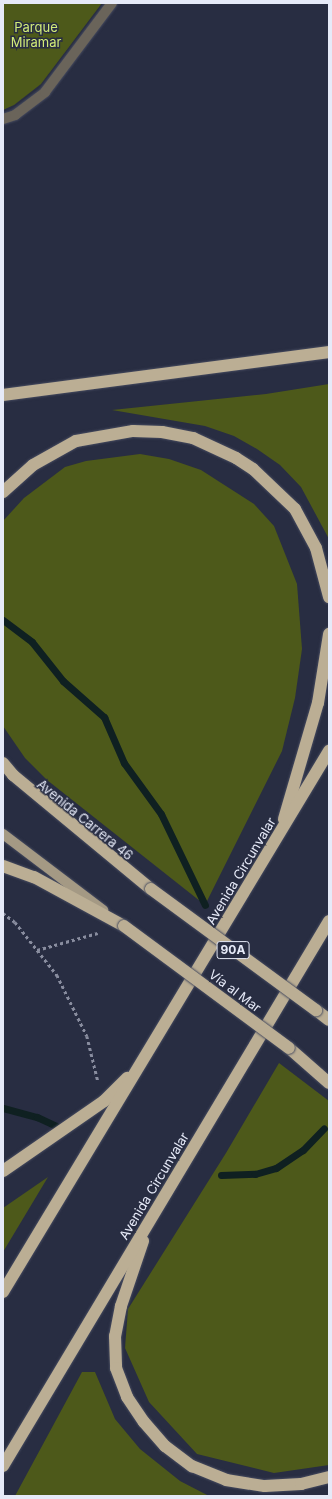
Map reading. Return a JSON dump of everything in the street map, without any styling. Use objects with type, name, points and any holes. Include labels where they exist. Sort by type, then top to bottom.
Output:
[{"type":"highway","points":[[3,395],[329,352]]},
{"type":"highway","points":[[3,492],[33,465],[76,441],[133,431],[162,432],[193,438],[217,448],[248,465],[271,484],[295,509],[316,548],[329,597]]},
{"type":"highway","points":[[278,837],[318,704],[329,634]]},
{"type":"highway","name":"Avenida Circunvalar","points":[[3,1292],[329,751]]},
{"type":"highway","points":[[3,763],[13,775],[151,889]]},
{"type":"highway","name":"Vía al Mar","points":[[3,866],[34,877],[124,926],[329,1078]]},
{"type":"highway","name":"90A","points":[[151,889],[329,1020]]},
{"type":"highway","name":"Avenida Circunvalar","points":[[3,1466],[329,921]]},
{"type":"highway","points":[[316,1010],[329,1014]]},
{"type":"highway","points":[[289,1048],[329,1083]]},
{"type":"highway","points":[[3,1171],[104,1101],[138,1068]]},
{"type":"highway","points":[[150,1219],[121,1306],[115,1336],[116,1368],[127,1397],[165,1446],[192,1466],[226,1480],[265,1486],[301,1484],[329,1477]]},
{"type":"main road","name":"Avenida Carrera 46","points":[[3,771],[151,889]]},
{"type":"main road","points":[[3,834],[124,926]]},
{"type":"street","points":[[3,119],[15,114],[45,92],[112,3]]},
{"type":"path","points":[[3,913],[15,922],[57,975],[87,1036],[104,1101]]},
{"type":"path","points":[[37,950],[124,926]]},
{"type":"green space","name":"Parque Miramar","points":[[3,3],[102,3],[41,84],[14,105],[3,110]]},
{"type":"green space","points":[[329,384],[329,539],[301,487],[280,465],[257,449],[234,436],[205,426],[112,410],[266,394]]},
{"type":"green space","points":[[140,454],[169,459],[201,470],[254,504],[274,526],[297,584],[302,649],[295,698],[282,751],[205,905],[47,780],[25,758],[3,726],[3,521],[24,498],[65,467],[86,461]]},
{"type":"green space","points":[[279,1063],[329,1101],[329,1465],[274,1473],[197,1454],[149,1402],[125,1348],[128,1309],[226,1153]]},
{"type":"green space","points":[[48,1177],[3,1252],[3,1208]]},
{"type":"green space","points":[[82,1372],[95,1372],[115,1419],[140,1449],[180,1481],[209,1496],[15,1496]]},
{"type":"waterway","points":[[3,620],[32,642],[63,681],[104,717],[124,763],[161,814],[205,905]]},
{"type":"waterway","points":[[3,1108],[37,1117],[56,1126]]},
{"type":"waterway","points":[[221,1175],[255,1174],[276,1168],[303,1150],[324,1128]]}]
